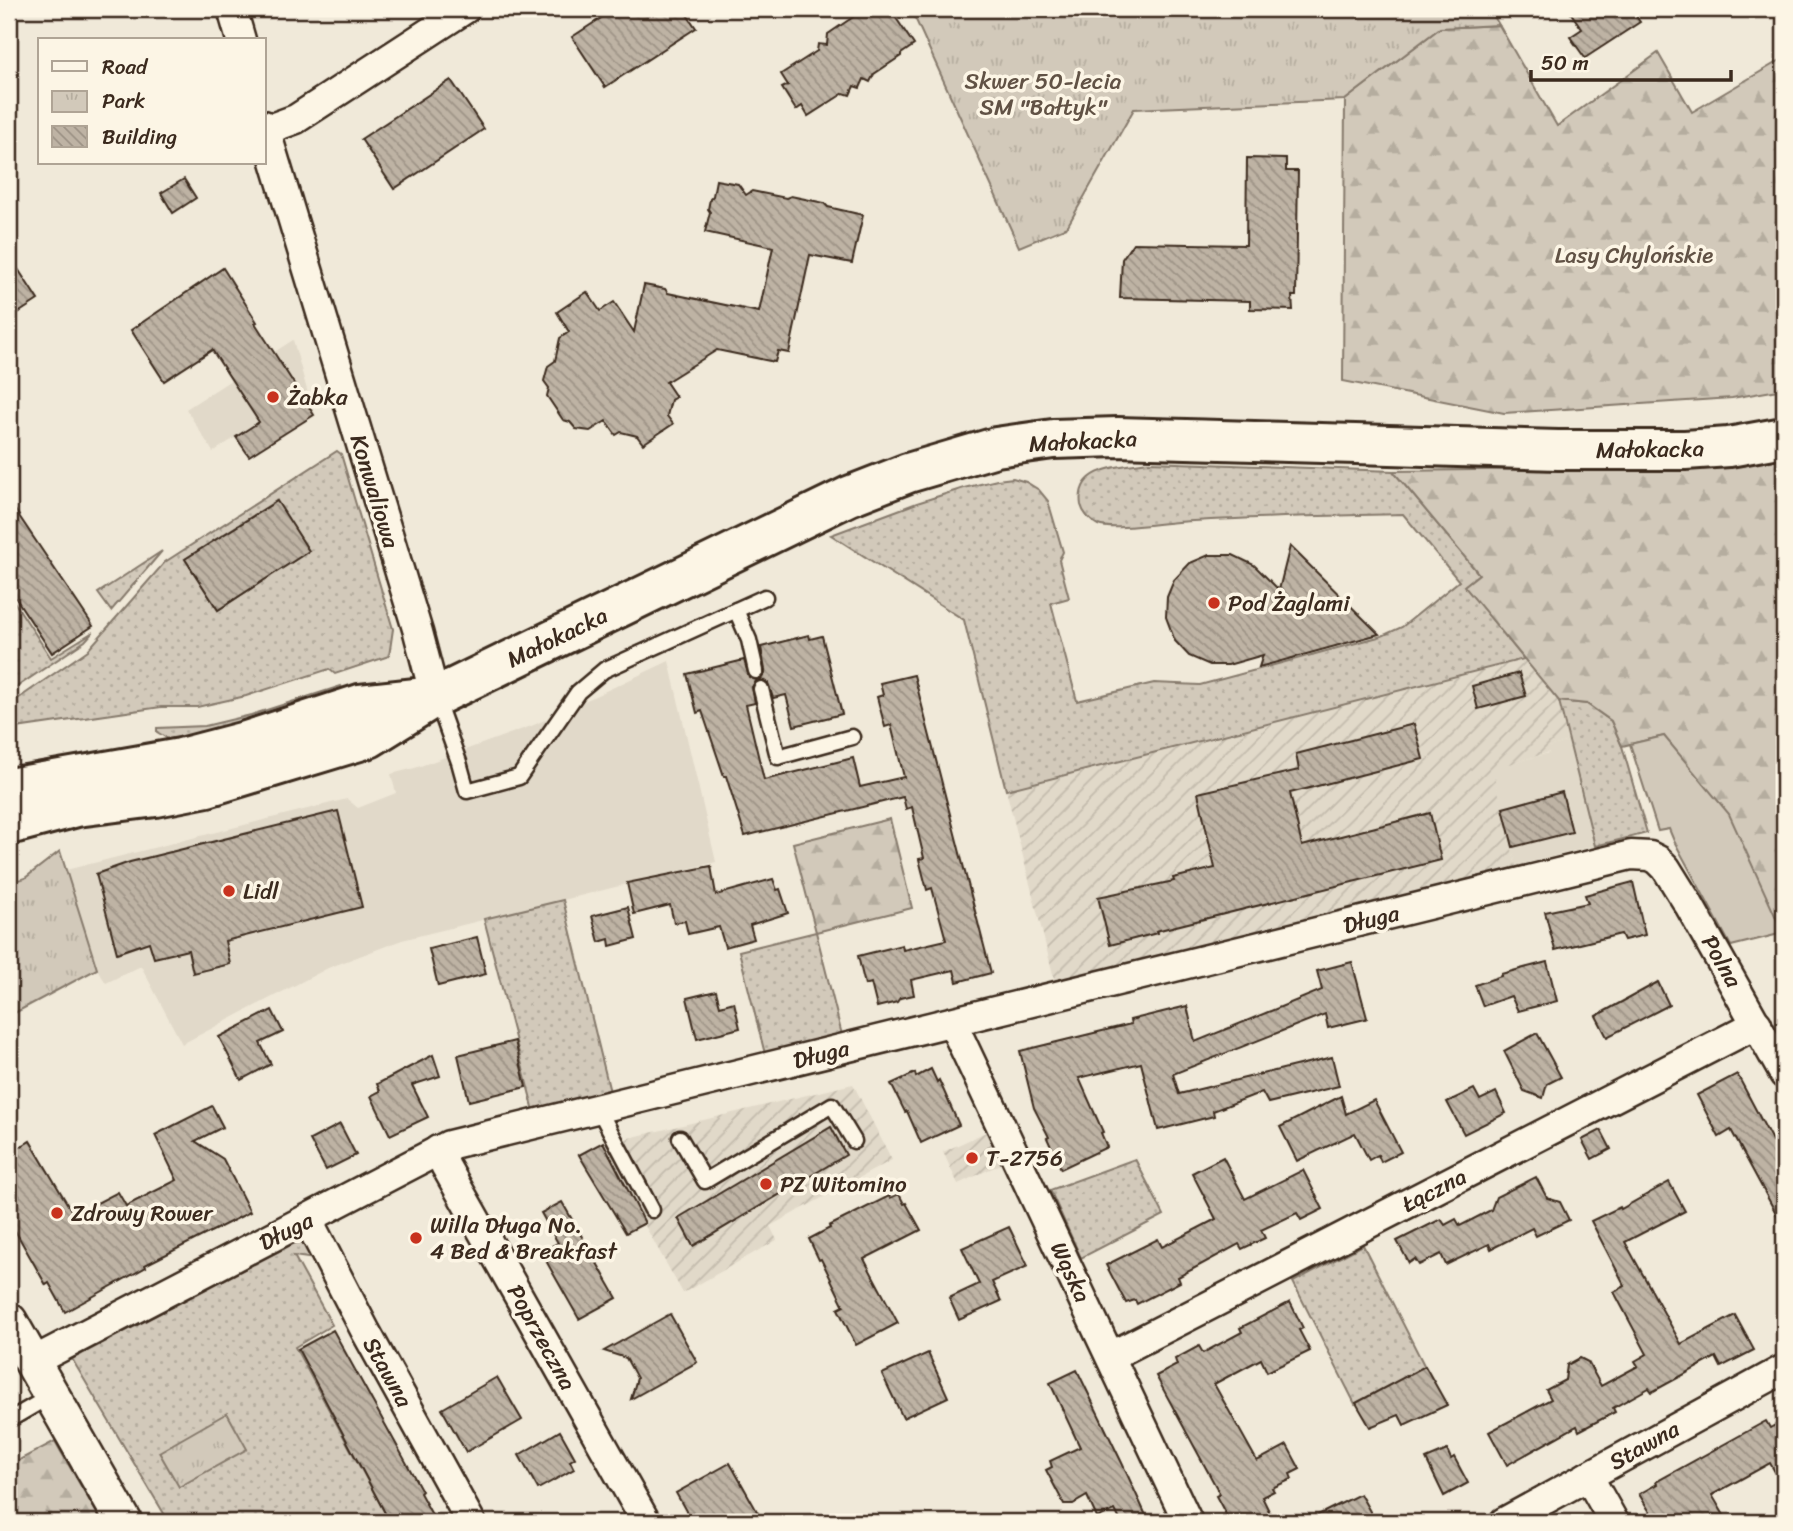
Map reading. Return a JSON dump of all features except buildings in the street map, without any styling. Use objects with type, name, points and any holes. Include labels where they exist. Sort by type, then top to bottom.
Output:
[{"type":"main road","name":"Małokacka","points":[[9,825],[77,807],[156,797],[207,787],[369,738],[435,696],[849,496],[908,473],[996,447],[1054,439],[1118,437],[1558,450],[1672,450],[1729,447],[1784,437]]},
{"type":"main road","name":"Małokacka","points":[[9,788],[181,758],[246,741],[360,704],[435,696]]},
{"type":"street","points":[[232,9],[240,38]]},
{"type":"street","points":[[266,127],[296,119],[465,9]]},
{"type":"street","name":"Konwaliowa","points":[[266,130],[435,696]]},
{"type":"street","name":"Długa","points":[[32,1362],[449,1145],[1631,855],[1650,856]]},
{"type":"street","name":"Polna","points":[[1650,856],[1667,868],[1784,1074]]},
{"type":"street","name":"Wąska","points":[[952,1022],[1188,1522]]},
{"type":"street","name":"Łączna","points":[[1111,1356],[1757,1024]]},
{"type":"street","name":"Poprzeczna","points":[[438,1150],[646,1522]]},
{"type":"street","name":"Stawna","points":[[308,1220],[366,1332],[471,1522]]},
{"type":"street","points":[[9,1321],[124,1522]]},
{"type":"street","name":"Stawna","points":[[1504,1522],[1784,1369]]},
{"type":"street","points":[[1588,1476],[1614,1522]]},
{"type":"lane","points":[[435,696],[467,791],[519,777],[578,692],[604,670],[765,597]]},
{"type":"lane","points":[[736,610],[749,640],[756,671]]},
{"type":"lane","points":[[761,689],[778,757],[852,737]]},
{"type":"lane","points":[[680,1138],[705,1181],[832,1105],[854,1141]]},
{"type":"lane","points":[[598,1108],[652,1210]]},
{"type":"lane","points":[[9,1420],[52,1395]]},
{"type":"shaded area","points":[[293,340],[314,415],[249,456],[236,437],[213,452],[186,409]]},
{"type":"shaded area","points":[[1524,659],[1559,701],[1569,741],[1549,747],[1550,752],[1493,769],[1516,866],[1055,982],[1006,790]]},
{"type":"shaded area","points":[[669,661],[716,862],[402,940],[328,968],[182,1044],[141,966],[106,983],[97,969],[66,870],[347,799],[358,808],[396,793],[391,774],[415,768],[534,725]]},
{"type":"shaded area","points":[[1569,741],[1595,846],[1516,866],[1492,768],[1549,753],[1548,747]]},
{"type":"shaded area","points":[[853,1084],[892,1160],[770,1226],[777,1240],[683,1293],[644,1224],[625,1234],[595,1180],[602,1142],[604,1144]]},
{"type":"shaded area","points":[[986,1132],[1001,1164],[958,1184],[943,1152]]},
{"type":"green space","name":"Skwer 50-lecia SM \"Bałtyk\"","points":[[911,9],[1490,9],[1499,25],[1440,28],[1345,100],[1134,109],[1067,227],[1019,247]]},
{"type":"green space","name":"Lasy Chylońskie","points":[[1499,25],[1557,126],[1658,53],[1692,112],[1784,58],[1784,389],[1732,398],[1504,413],[1343,381],[1345,100],[1440,28]]},
{"type":"green space","points":[[337,451],[341,454],[393,629],[389,656],[335,674],[329,669],[246,696],[197,707],[161,707],[9,729],[9,705],[88,650],[165,562]],"holes":[[[276,501],[309,551],[218,610],[185,559]]]},
{"type":"green space","points":[[1784,457],[1783,933],[1664,736],[1622,746],[1611,721],[1587,704],[1559,701],[1464,586],[1479,574],[1393,471],[1730,467]]},
{"type":"green space","points":[[1149,462],[1393,471],[1479,574],[1465,586],[1524,659],[1006,790],[964,620],[831,535],[917,503],[997,480],[1013,478],[1039,490],[1048,501],[1063,552],[1059,560],[1069,598],[1051,603],[1077,701],[1154,683],[1200,685],[1382,636],[1402,627],[1459,581],[1403,514],[1234,519],[1114,527],[1098,525],[1087,516],[1081,505],[1081,492],[1085,482],[1093,475],[1114,467]]},
{"type":"green space","points":[[162,551],[111,611],[98,593]]},
{"type":"green space","points":[[9,594],[51,658],[93,632],[85,641],[9,692]]},
{"type":"green space","points":[[341,686],[344,694],[258,720],[170,740],[157,732],[157,728],[205,726],[251,715]]},
{"type":"green space","points":[[1559,701],[1587,704],[1611,721],[1622,746],[1647,833],[1595,846]]},
{"type":"green space","points":[[1664,736],[1729,814],[1783,933],[1731,946],[1669,829],[1658,831],[1630,744]]},
{"type":"green space","points":[[890,819],[912,908],[816,932],[793,843]]},
{"type":"green space","points":[[60,851],[97,969],[9,1016],[9,883],[25,878]]},
{"type":"green space","points":[[563,900],[610,1092],[534,1111],[484,919]]},
{"type":"green space","points":[[816,932],[842,1035],[765,1054],[739,951]]},
{"type":"green space","points":[[1135,1159],[1164,1215],[1081,1258],[1050,1190]]},
{"type":"green space","points":[[306,1237],[321,1260],[294,1256],[332,1325],[295,1347],[390,1522],[169,1522],[72,1359]]},
{"type":"green space","points":[[1363,1245],[1425,1367],[1355,1404],[1293,1282]]},
{"type":"green space","points":[[227,1413],[247,1449],[179,1487],[159,1452]]},
{"type":"green space","points":[[55,1441],[102,1522],[9,1522],[9,1473],[21,1459]]},
{"type":"place","name":"Żabka","points":[[273,397]]},
{"type":"place","name":"Pod Żaglami","points":[[1214,603]]},
{"type":"place","name":"Lidl","points":[[229,891]]},
{"type":"place","name":"T-2756","points":[[972,1158]]},
{"type":"place","name":"PZ Witomino","points":[[766,1184]]},
{"type":"place","name":"Zdrowy Rower","points":[[57,1213]]},
{"type":"place","name":"Willa Długa No. 4 Bed & Breakfast","points":[[416,1238]]}]
